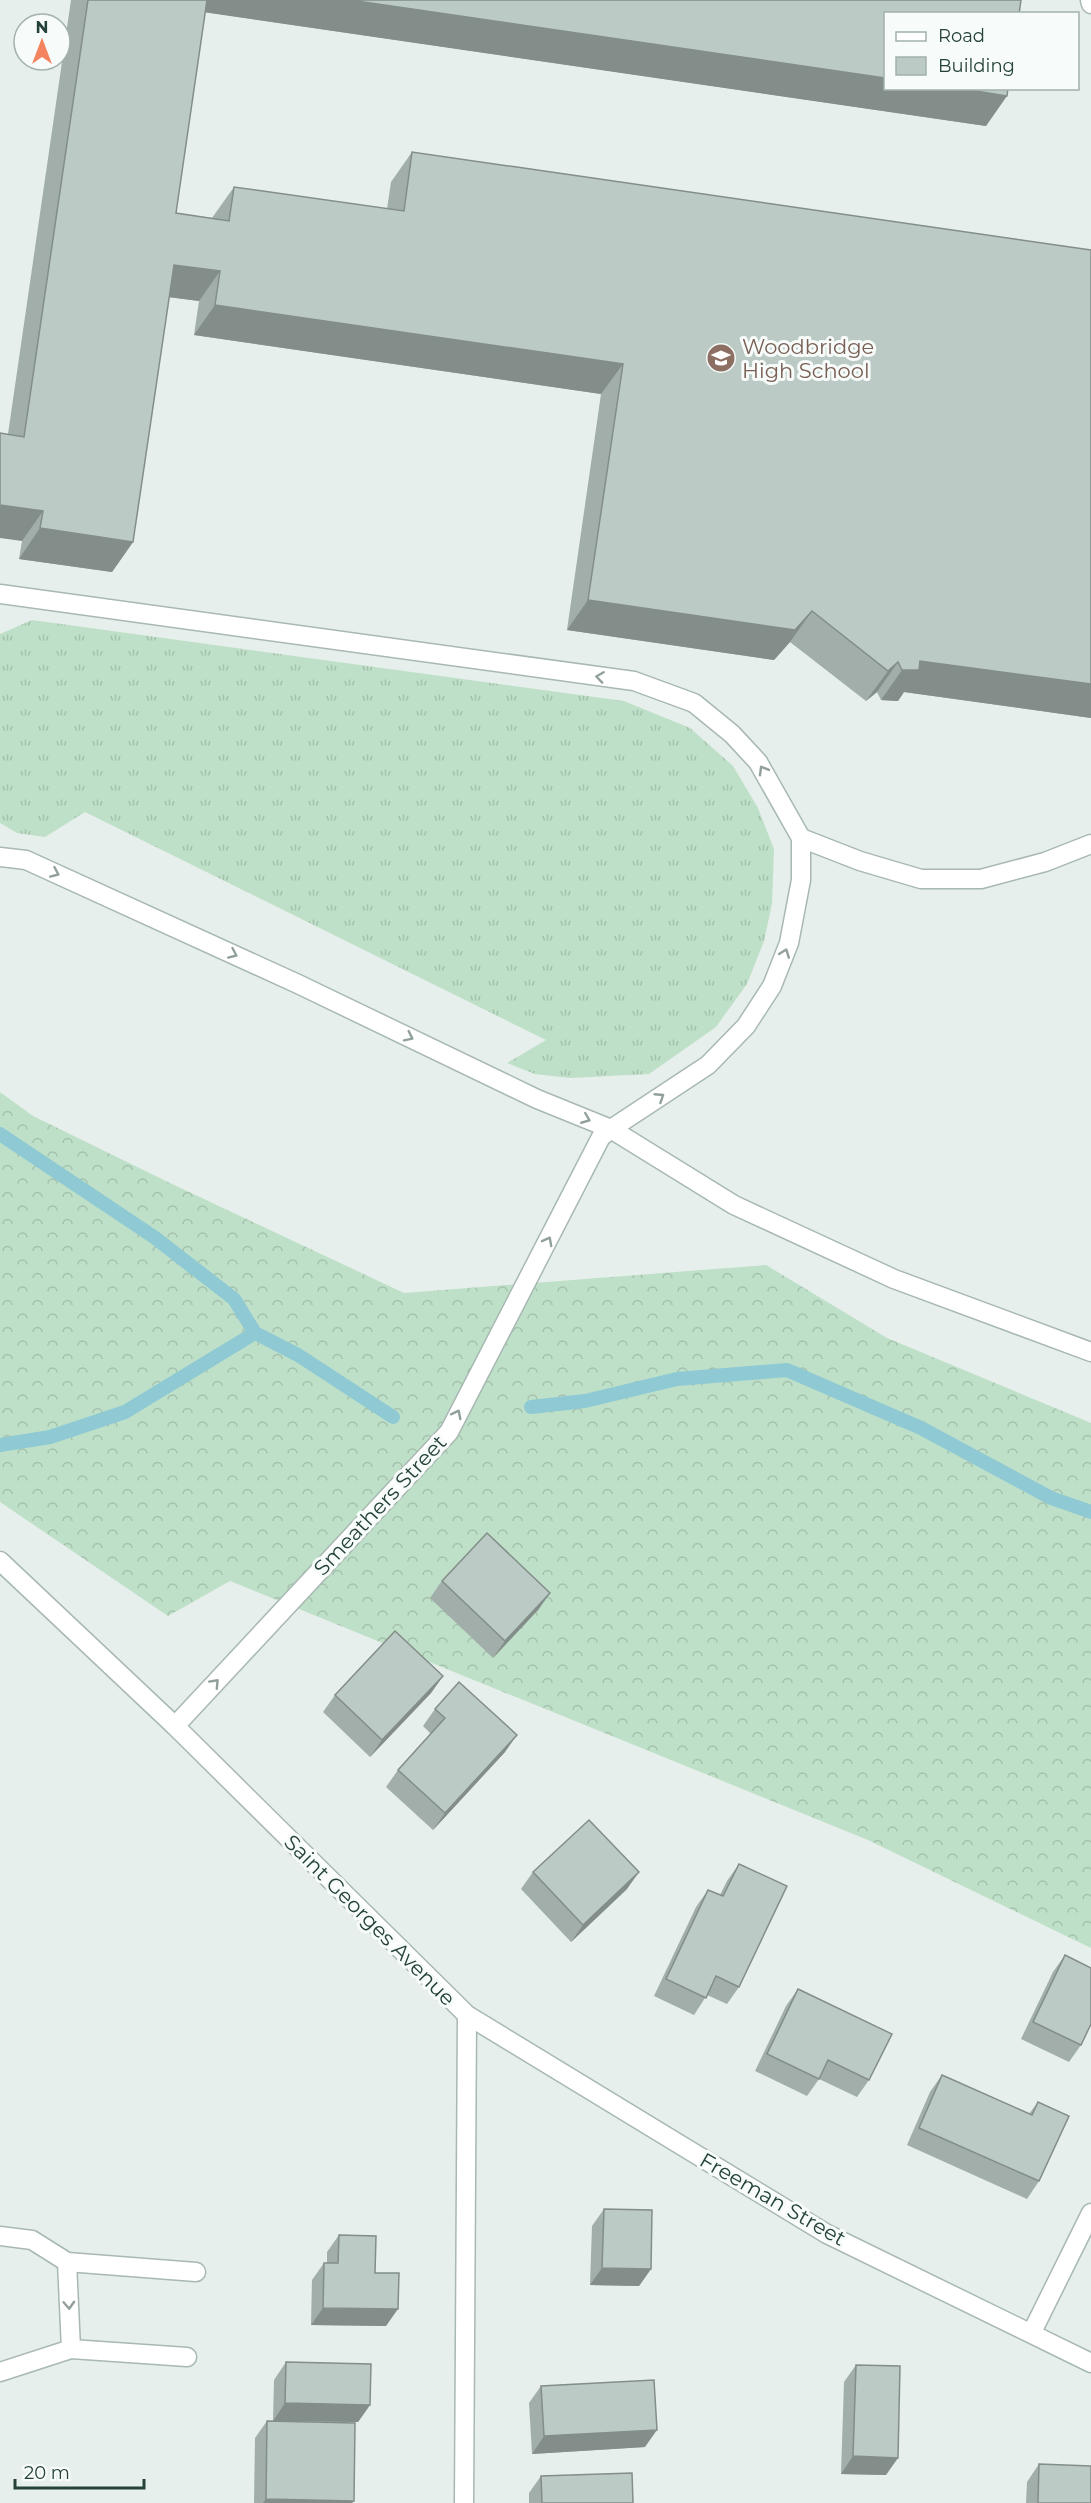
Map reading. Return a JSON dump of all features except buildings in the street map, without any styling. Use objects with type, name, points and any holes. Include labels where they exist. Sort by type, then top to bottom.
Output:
[{"type":"street","points":[[0,594],[634,681],[694,703],[732,734],[759,762],[801,838],[860,861],[921,879],[981,879],[1046,862],[1091,844]]},
{"type":"street","name":"Smeathers Street","points":[[175,1726],[448,1432],[601,1137],[708,1065],[746,1026],[772,986],[789,943],[801,880],[801,838]]},
{"type":"street","points":[[0,857],[26,860],[298,984],[537,1099],[611,1129],[734,1205],[894,1279],[1091,1352]]},
{"type":"street","name":"Saint Georges Avenue","points":[[0,1561],[175,1726],[467,2016],[464,2503]]},
{"type":"street","name":"Freeman Street","points":[[467,2016],[828,2234],[1032,2332],[1091,2363]]},
{"type":"street","points":[[1032,2332],[1091,2213]]},
{"type":"street","points":[[0,2236],[32,2240],[67,2262],[196,2272]]},
{"type":"street","points":[[67,2262],[71,2349]]},
{"type":"street","points":[[0,2372],[71,2349],[187,2357]]},
{"type":"green space","points":[[32,620],[624,701],[690,728],[733,766],[758,808],[774,849],[772,904],[764,941],[747,984],[716,1027],[649,1074],[570,1078],[535,1074],[507,1063],[546,1040],[85,812],[45,837],[17,833],[0,823],[0,634]]},
{"type":"green space","points":[[0,1092],[33,1116],[404,1293],[766,1265],[887,1338],[1091,1423],[1091,1948],[868,1840],[230,1581],[168,1616],[0,1502]]},
{"type":"waterway","points":[[0,1134],[154,1237],[234,1299],[255,1333],[298,1355],[393,1417]]},
{"type":"waterway","points":[[0,1445],[50,1437],[125,1412],[255,1333]]},
{"type":"waterway","points":[[531,1407],[585,1401],[677,1379],[787,1370],[921,1428],[1051,1498],[1091,1512]]},
{"type":"place","name":"Woodbridge High School","points":[[721,358]]}]
